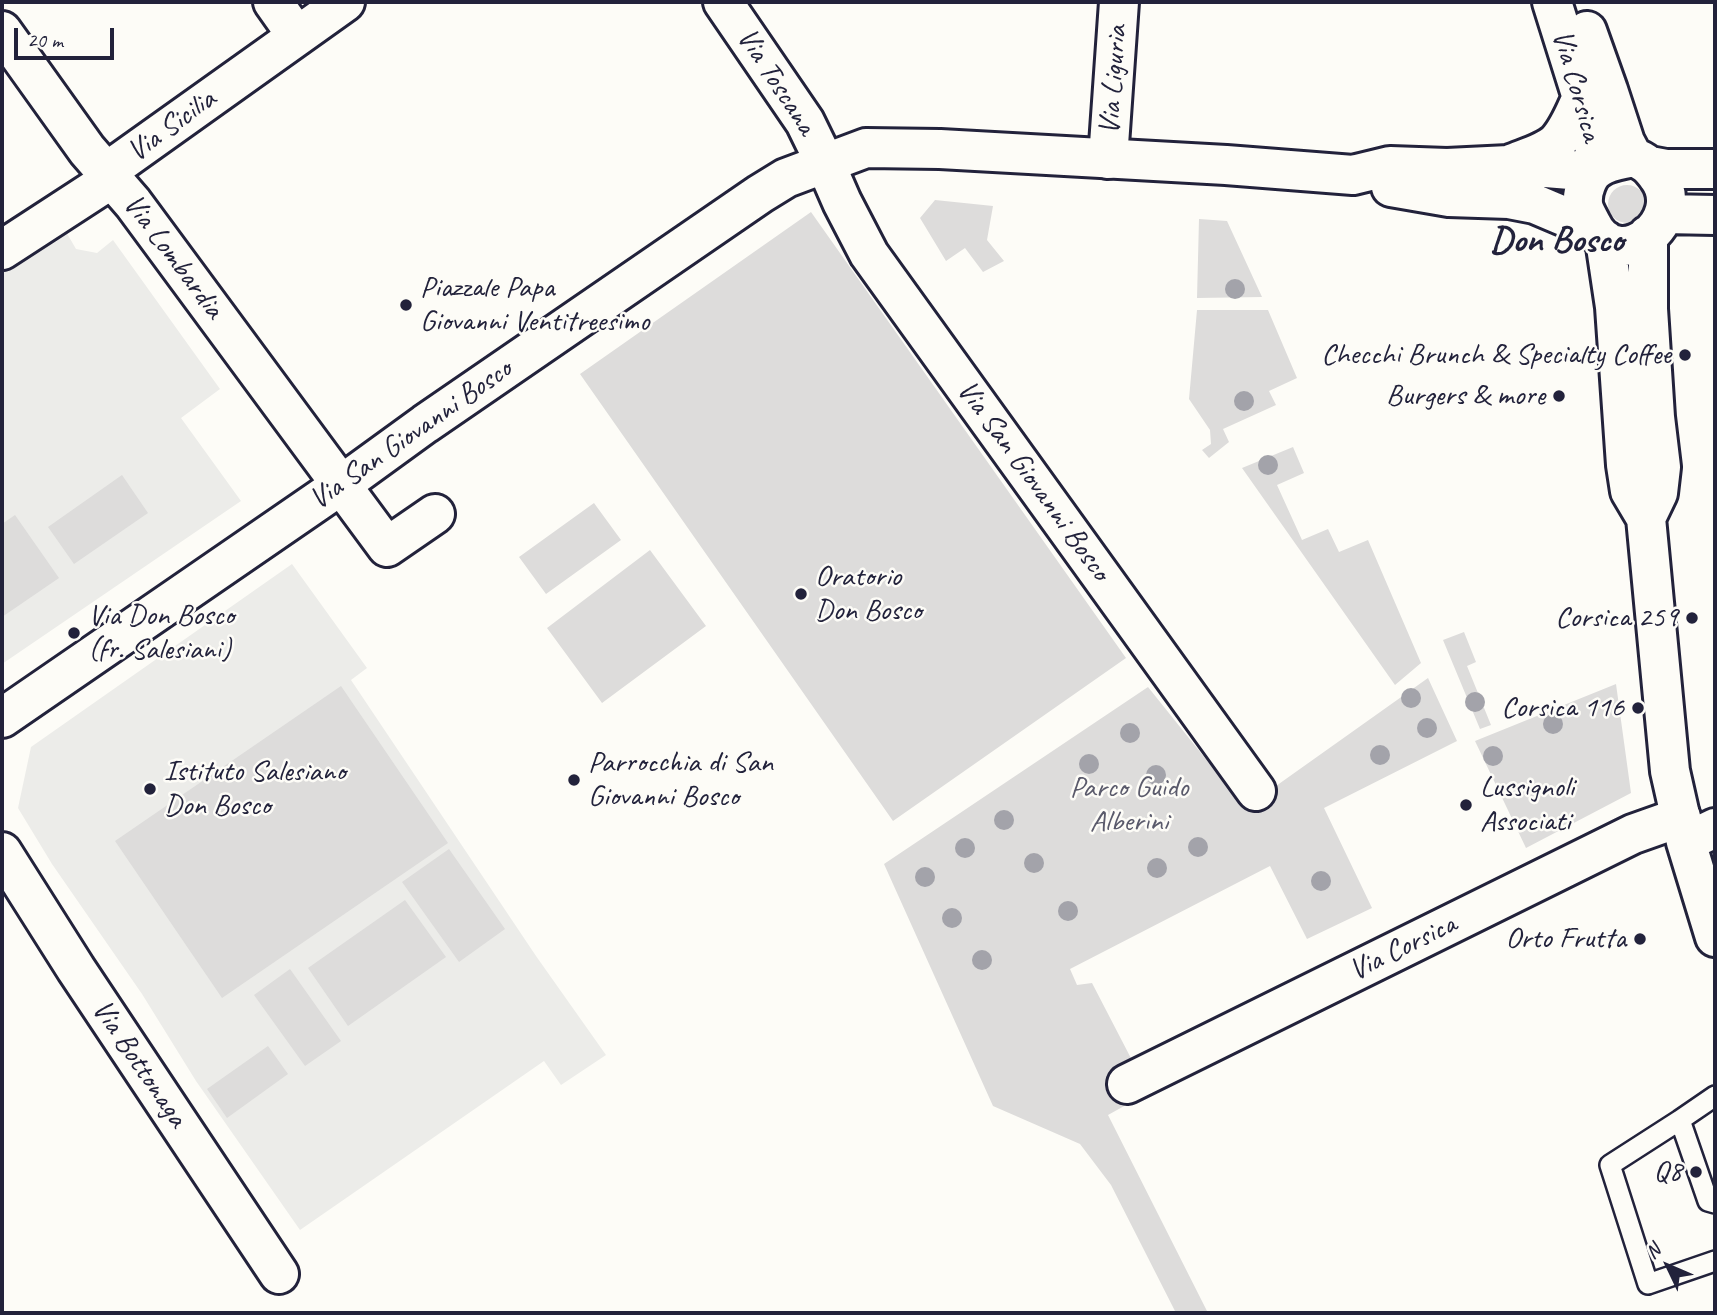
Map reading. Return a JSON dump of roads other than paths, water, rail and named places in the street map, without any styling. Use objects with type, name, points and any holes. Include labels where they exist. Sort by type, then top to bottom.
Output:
[{"type":"street","points":[[274,2],[297,36]]},
{"type":"street","name":"Via Sicilia","points":[[2,250],[99,187],[122,161],[345,2]]},
{"type":"street","name":"Via Toscana","points":[[723,2],[805,122],[825,163]]},
{"type":"street","name":"Via Liguria","points":[[1108,159],[1119,2]]},
{"type":"street","name":"Via Corsica","points":[[1552,2],[1589,120],[1595,151],[1595,170]]},
{"type":"street","name":"Via Corsica","points":[[1576,2],[1625,142],[1642,162]]},
{"type":"street","name":"Via Lombardia","points":[[2,32],[88,150],[134,203],[387,547],[435,514]]},
{"type":"street","points":[[1509,165],[1556,143],[1569,126],[1582,97]]},
{"type":"street","name":"Via San Giovanni Bosco","points":[[2,718],[760,194],[786,178],[866,148],[940,149],[1353,175],[1391,166],[1447,169],[1509,165],[1595,170]]},
{"type":"street","points":[[1715,169],[1666,169],[1642,162],[1605,164],[1595,170],[1587,181],[1583,204],[1600,235],[1615,307],[1626,465],[1630,491],[1646,518],[1670,771],[1694,829],[1715,937]]},
{"type":"street","points":[[1642,162],[1665,188],[1667,198],[1656,225],[1648,309],[1661,467],[1658,493],[1646,518]]},
{"type":"street","name":"Via San Giovanni Bosco","points":[[825,163],[869,254],[1256,791]]},
{"type":"street","name":"Via San Giovanni Bosco","points":[[1353,175],[1377,185],[1449,197],[1509,199],[1535,204],[1600,235]]},
{"type":"street","points":[[1600,235],[1625,247],[1635,244],[1656,225],[1715,215]]},
{"type":"street","name":"Via Corsica","points":[[1127,1084],[1633,834],[1694,829]]},
{"type":"street","name":"Via Bottonaga","points":[[2,852],[76,969],[279,1274]]},
{"type":"lane","points":[[1715,1096],[1610,1165],[1648,1284],[1715,1261]]},
{"type":"lane","points":[[1680,1120],[1708,1201],[1715,1203]]},
{"type":"place","name":"Piazzale Papa Giovanni Ventitreesimo","points":[[406,305]]},
{"type":"place","name":"Checchi Brunch & Specialty Coffee","points":[[1685,355]]},
{"type":"place","name":"Burgers & more","points":[[1559,396]]},
{"type":"place","name":"Oratorio Don Bosco","points":[[801,594]]},
{"type":"place","name":"Corsica 259","points":[[1692,618]]},
{"type":"place","name":"Via Don Bosco (fr. Salesiani)","points":[[74,633]]},
{"type":"place","name":"Corsica 116","points":[[1638,708]]},
{"type":"place","name":"Parrocchia di San Giovanni Bosco","points":[[574,780]]},
{"type":"place","name":"Istituto Salesiano Don Bosco","points":[[150,789]]},
{"type":"place","name":"Lussignoli Associati","points":[[1466,805]]},
{"type":"place","name":"Orto Frutta","points":[[1640,939]]},
{"type":"place","name":"Q8","points":[[1696,1172]]},
{"type":"district","name":"Don Bosco","points":[[1557,241]]},
{"type":"park label","name":"Parco Guido Alberini","points":[[1129,805]]}]
